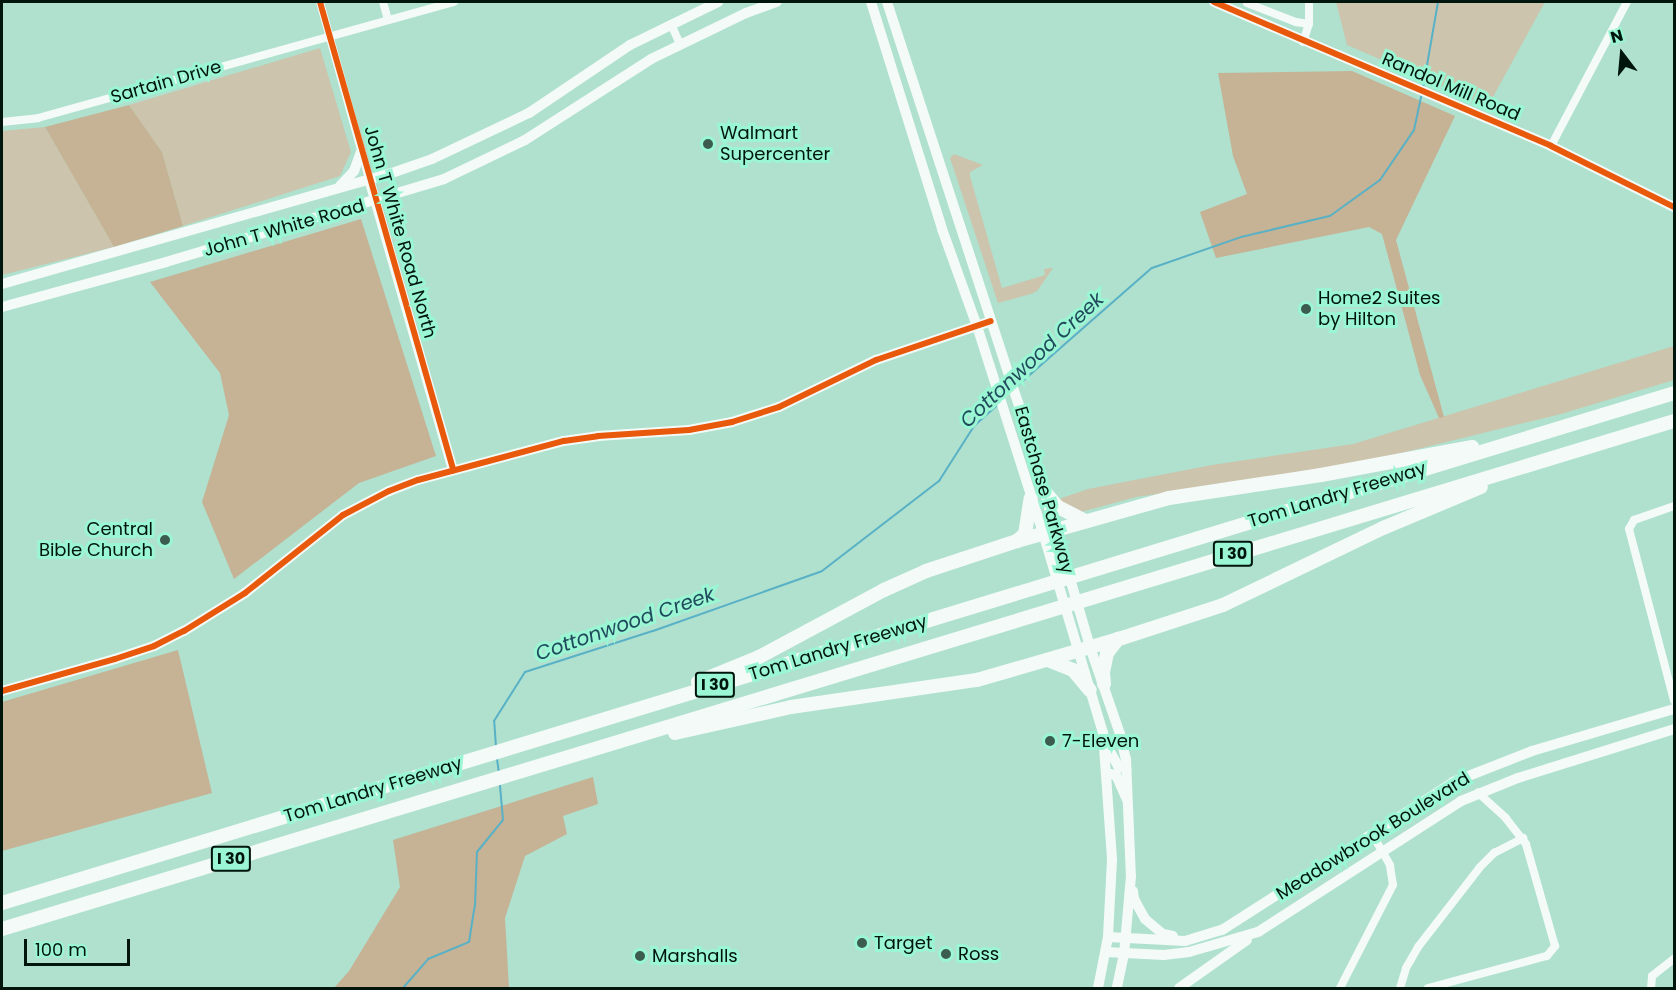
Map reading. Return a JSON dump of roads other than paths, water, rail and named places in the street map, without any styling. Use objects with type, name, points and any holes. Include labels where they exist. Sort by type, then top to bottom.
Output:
[{"type":"highway","name":"Tom Landry Freeway","points":[[2,903],[1674,393]]},
{"type":"highway","name":"Tom Landry Freeway","points":[[2,929],[1674,421]]},
{"type":"highway","points":[[630,711],[759,657],[884,590],[926,571],[1017,541],[1168,498],[1321,475],[1539,435]]},
{"type":"highway","points":[[536,767],[555,766],[688,730],[791,706],[977,680],[1119,639],[1223,605],[1383,528],[1545,460]]},
{"type":"highway","points":[[1044,491],[1060,509],[1085,521]]},
{"type":"highway","points":[[1017,541],[1025,534],[1031,498]]},
{"type":"highway","points":[[1104,684],[1103,672],[1107,654],[1119,639]]},
{"type":"highway","points":[[1048,660],[1073,670],[1090,690]]},
{"type":"highway","points":[[2,896],[97,873]]},
{"type":"highway","points":[[2,934],[94,900]]},
{"type":"main road","name":"John T White Road","points":[[2,284],[337,189],[432,159],[529,113],[630,45],[718,2]]},
{"type":"main road","name":"John T White Road","points":[[2,307],[375,201],[444,179],[525,141],[651,59],[777,2]]},
{"type":"main road","name":"Eastchase Parkway","points":[[871,2],[1031,498],[1064,557],[1084,626],[1084,649],[1090,690],[1106,743],[1112,837],[1108,937],[1098,988]]},
{"type":"main road","name":"Eastchase Parkway","points":[[887,2],[1026,426],[1044,491],[1052,560],[1073,629],[1104,684],[1120,734],[1129,803],[1131,876],[1126,938],[1117,988]]},
{"type":"main road","name":"Randol Mill Road","points":[[1214,2],[1303,42],[1551,146],[1674,207]]},
{"type":"main road","points":[[337,189],[354,171],[361,152]]},
{"type":"main road","points":[[920,157],[936,152]]},
{"type":"main road","name":"John T White Road North","points":[[369,179],[453,470]]},
{"type":"main road","points":[[2,692],[154,646],[208,617],[245,593],[343,515],[389,491],[453,470],[564,441],[598,435],[689,430],[732,422],[779,407],[876,360],[992,321]]},
{"type":"main road","name":"Meadowbrook Boulevard","points":[[1108,937],[1143,940],[1191,939],[1222,930],[1252,913],[1453,782],[1532,751],[1674,710]]},
{"type":"main road","name":"Meadowbrook Boulevard","points":[[1106,952],[1124,954],[1189,952],[1258,932],[1384,853],[1461,801],[1518,778],[1674,729]]},
{"type":"main road","points":[[1106,743],[1118,766],[1126,769]]},
{"type":"main road","points":[[1107,773],[1116,775],[1129,803]]},
{"type":"main road","points":[[1468,775],[1478,793]]},
{"type":"main road","points":[[1131,876],[1134,899],[1145,919],[1163,934],[1191,939]]},
{"type":"main road","points":[[1179,988],[1258,932]]},
{"type":"street","name":"John T White Road North","points":[[320,2],[369,179]]},
{"type":"street","points":[[383,2],[388,19]]},
{"type":"street","name":"Sartain Drive","points":[[2,122],[38,118],[454,2]]},
{"type":"street","points":[[1303,42],[1309,24],[1309,2]]},
{"type":"street","points":[[1551,146],[1627,2]]},
{"type":"street","points":[[1247,3],[1296,22],[1309,24]]},
{"type":"street","points":[[670,24],[680,44]]},
{"type":"street","points":[[1671,507],[1634,520],[1629,529],[1674,700]]},
{"type":"street","points":[[1428,988],[1547,956],[1553,950],[1554,941],[1523,838],[1478,793]]},
{"type":"street","points":[[1340,988],[1393,885],[1393,872],[1372,835]]},
{"type":"street","points":[[1400,988],[1406,968],[1418,947],[1480,867],[1494,853],[1523,838]]},
{"type":"street","points":[[1650,988],[1652,976],[1674,959]]},
{"type":"waterway","name":"Cottonwood Creek","points":[[1423,88],[1438,2]]},
{"type":"waterway","name":"Cottonwood Creek","points":[[1017,386],[1152,268],[1241,237],[1330,216],[1380,180],[1414,130],[1422,93]]},
{"type":"waterway","name":"Cottonwood Creek","points":[[496,747],[494,721],[525,672],[653,631],[822,571],[939,481],[974,426],[997,405]]},
{"type":"waterway","name":"Cottonwood Creek","points":[[497,759],[499,774]]},
{"type":"waterway","name":"Cottonwood Creek","points":[[403,988],[428,959],[469,942],[475,906],[477,852],[503,820],[500,782]]},
{"type":"place","name":"Walmart Supercenter","points":[[708,144]]},
{"type":"place","name":"Home2 Suites by Hilton","points":[[1306,309]]},
{"type":"place","name":"Central Bible Church","points":[[165,540]]},
{"type":"place","name":"7-Eleven","points":[[1050,741]]},
{"type":"place","name":"Target","points":[[862,943]]},
{"type":"place","name":"Ross","points":[[946,954]]},
{"type":"place","name":"Marshalls","points":[[640,956]]}]
